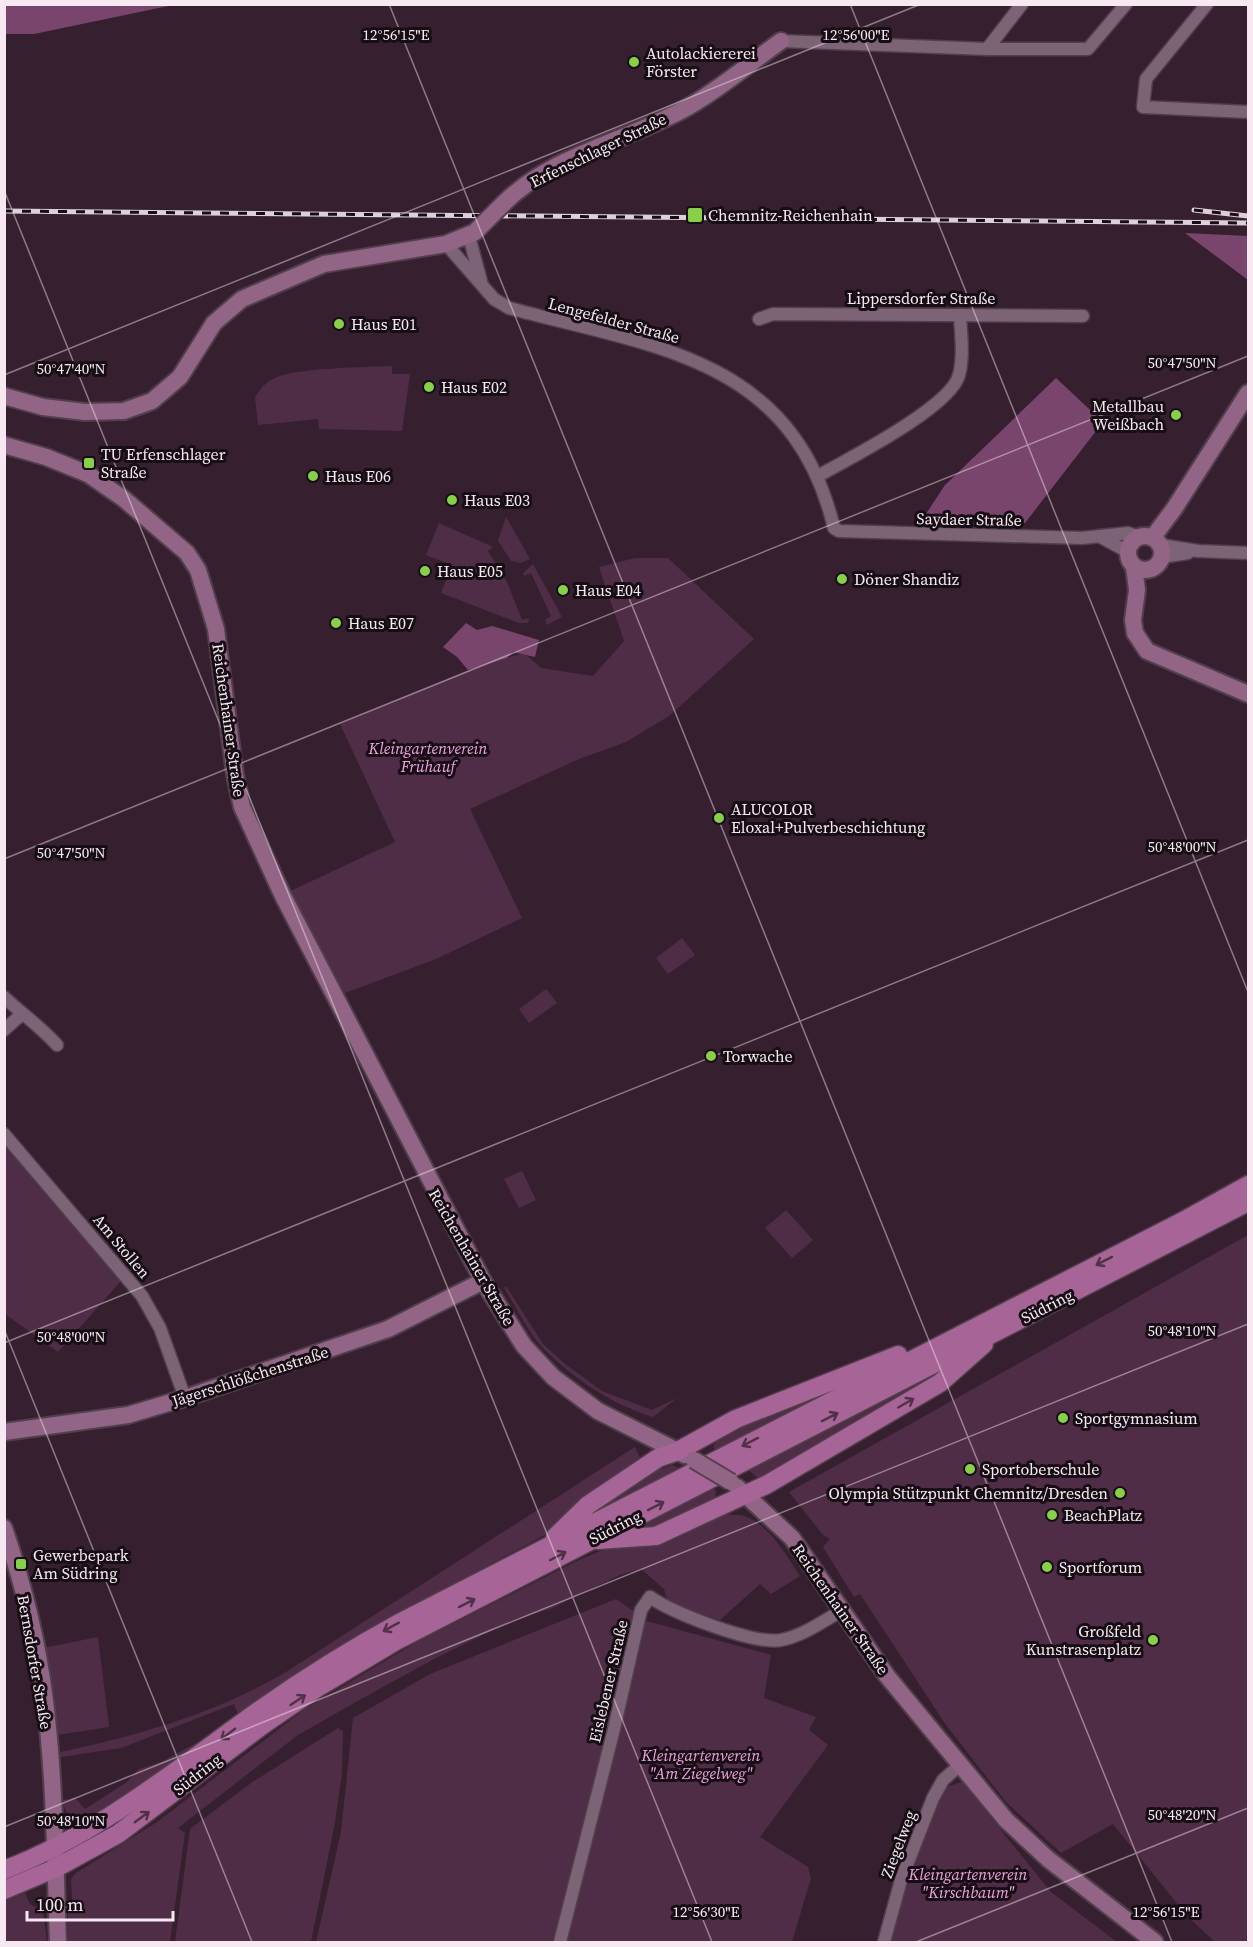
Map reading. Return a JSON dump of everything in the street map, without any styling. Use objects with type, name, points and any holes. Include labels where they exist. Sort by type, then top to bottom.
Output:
[{"type":"main road","name":"Erfenschlager Straße","points":[[4,396],[43,407],[85,412],[124,411],[152,401],[180,377],[214,323],[242,300],[324,264],[446,244],[472,234],[533,179],[554,167],[688,107],[781,41]]},
{"type":"main road","points":[[1136,563],[1156,566],[1155,544],[1174,509],[1248,393]]},
{"type":"main road","name":"Reichenhainer Straße","points":[[4,446],[46,457],[88,474],[124,499],[175,541],[198,570],[216,629],[235,775],[242,807],[283,896],[483,1281],[524,1346],[553,1377],[592,1408],[686,1455],[738,1488],[792,1538],[887,1676],[959,1766],[1024,1838],[1155,1942]]},
{"type":"main road","points":[[1155,544],[1131,543],[1136,563],[1137,590],[1132,620],[1135,633],[1147,651],[1248,694]]},
{"type":"main road","name":"Südring","points":[[4,1870],[55,1848],[110,1817],[322,1668],[401,1622],[1183,1221],[1248,1185]]},
{"type":"main road","name":"Südring","points":[[4,1890],[56,1868],[129,1827],[264,1724],[360,1661],[586,1542],[1248,1202]]},
{"type":"main road","name":"Jägerschlößchenstraße","points":[[4,1432],[128,1415],[185,1398],[380,1333],[483,1281]]},
{"type":"main road","points":[[586,1542],[656,1536],[738,1488],[766,1485],[940,1383],[1001,1329]]},
{"type":"main road","points":[[540,1550],[588,1505],[658,1458],[686,1455],[736,1419],[891,1357],[951,1338]]},
{"type":"main road","name":"Bernsdorfer Straße","points":[[4,1528],[27,1609],[45,1699],[55,1848],[58,1942]]},
{"type":"street","points":[[987,49],[1022,4]]},
{"type":"street","points":[[781,41],[987,49],[1088,49],[1126,4]]},
{"type":"street","points":[[1208,4],[1146,79],[1143,107],[1248,112]]},
{"type":"street","points":[[472,234],[481,283]]},
{"type":"street","name":"Lengefelder Straße","points":[[446,244],[494,299],[509,308],[668,349],[719,372],[758,398],[793,434],[818,476],[834,528],[839,531]]},
{"type":"street","name":"Lippersdorfer Straße","points":[[759,320],[773,314],[1083,316]]},
{"type":"street","points":[[818,476],[880,442],[918,416],[954,387],[961,364],[960,315]]},
{"type":"street","name":"Saydaer Straße","points":[[839,531],[1070,538],[1128,533],[1155,544],[1198,551],[1248,553]]},
{"type":"street","points":[[1099,536],[1136,563]]},
{"type":"street","points":[[4,997],[44,1030],[57,1045]]},
{"type":"street","points":[[4,1030],[22,1014]]},
{"type":"street","name":"Am Stollen","points":[[4,1134],[142,1296],[160,1328],[185,1398]]},
{"type":"street","name":"Eislebener Straße","points":[[560,1942],[613,1733],[640,1613],[650,1597],[669,1610],[767,1640],[793,1637],[843,1610]]},
{"type":"street","name":"Ziegelweg","points":[[884,1942],[901,1880],[933,1798],[943,1780],[959,1766]]},
{"type":"green space","points":[[392,366],[392,374],[410,374],[402,431],[319,429],[318,419],[258,425],[255,397],[266,384],[275,378],[314,370]]},
{"type":"green space","points":[[506,517],[530,559],[521,563],[511,561],[498,541]]},
{"type":"green space","points":[[439,523],[493,547],[488,551],[507,582],[522,620],[529,618],[528,623],[519,623],[441,593],[452,565],[426,555]]},
{"type":"green space","name":"Kleingartenverein Frühauf","points":[[635,558],[668,558],[754,639],[669,716],[626,742],[579,759],[470,809],[522,918],[436,959],[337,996],[284,894],[395,842],[340,724],[479,666],[524,653],[541,668],[593,676],[624,641],[599,567]]},
{"type":"green space","points":[[533,564],[562,617],[547,625],[545,620],[551,616],[531,573],[524,576],[523,573]]},
{"type":"green space","points":[[682,938],[695,955],[668,974],[656,958]]},
{"type":"green space","points":[[546,989],[557,1003],[529,1023],[519,1009]]},
{"type":"green space","points":[[4,1139],[121,1281],[58,1352],[5,1314]]},
{"type":"green space","points":[[522,1171],[536,1200],[519,1208],[504,1179]]},
{"type":"green space","points":[[786,1210],[813,1240],[792,1258],[765,1228]]},
{"type":"green space","name":"Sportforum","points":[[1248,1235],[1248,1942],[1215,1942],[1188,1917],[1113,1824],[1061,1853],[1006,1802],[946,1725],[860,1594],[854,1597],[823,1547],[830,1539],[823,1535],[789,1492]]},
{"type":"green space","points":[[506,1286],[543,1344],[565,1364],[602,1391],[652,1410],[677,1398],[653,1417],[622,1405],[593,1389],[541,1346],[504,1288]]},
{"type":"green space","points":[[964,1354],[954,1368],[769,1474],[758,1478],[745,1467]]},
{"type":"green space","points":[[887,1363],[720,1451],[713,1448],[718,1435]]},
{"type":"green space","points":[[635,1447],[640,1458],[636,1465],[574,1505],[552,1531],[474,1573],[88,1819],[83,1821],[66,1812],[62,1800],[75,1798],[85,1809],[127,1782],[139,1769],[161,1762],[204,1739],[238,1714],[234,1704],[121,1748],[55,1758],[56,1753],[172,1723],[255,1689],[283,1674]]},
{"type":"green space","points":[[660,1465],[662,1469],[672,1465],[681,1469],[575,1527],[586,1511]]},
{"type":"green space","points":[[708,1485],[716,1491],[715,1500],[675,1523],[619,1535]]},
{"type":"green space","points":[[725,1513],[744,1516],[761,1526],[776,1541],[800,1576],[771,1594],[760,1584],[720,1620],[668,1603],[664,1589],[641,1569],[620,1575],[550,1609],[509,1622],[434,1659],[298,1735],[178,1828],[185,1833],[170,1942],[68,1942],[68,1903],[72,1899],[71,1879],[76,1873],[157,1822],[305,1709],[420,1640],[579,1560],[605,1549]]},
{"type":"green space","points":[[616,1599],[635,1612],[610,1731],[556,1942],[316,1942],[341,1832],[353,1718],[430,1674]]},
{"type":"green space","name":"Kleingartenverein \"Am Ziegelweg\"","points":[[643,1620],[771,1655],[764,1698],[816,1717],[809,1730],[828,1745],[760,1837],[808,1867],[811,1878],[792,1942],[566,1942]]},
{"type":"green space","points":[[98,1637],[109,1727],[58,1735],[43,1648]]},
{"type":"green space","points":[[338,1728],[343,1731],[342,1773],[335,1822],[311,1942],[175,1942],[190,1829],[251,1783]]},
{"type":"green space","name":"Kleingartenverein \"Kirschbaum\"","points":[[962,1782],[1051,1892],[1117,1942],[888,1942],[908,1875],[940,1795],[949,1786]]},
{"type":"green space","points":[[25,1893],[30,1904],[43,1911],[47,1942],[5,1942],[5,1901]]},
{"type":"shaded area","points":[[4,5],[173,5],[34,34],[5,34]]},
{"type":"shaded area","points":[[1185,233],[1248,236],[1248,280]]},
{"type":"shaded area","points":[[1056,378],[1103,422],[1025,523],[922,520],[945,485]]},
{"type":"shaded area","points":[[466,623],[477,630],[492,626],[539,640],[535,657],[513,652],[507,658],[468,670],[457,657],[443,647]]},
{"type":"railway","points":[[1194,210],[1248,216]]},
{"type":"railway","points":[[4,211],[1248,223]]},
{"type":"place","name":"Autolackiererei Förster","points":[[634,62]]},
{"type":"place","name":"Chemnitz-Reichenhain","points":[[695,215]]},
{"type":"place","name":"Haus E01","points":[[339,324]]},
{"type":"place","name":"Haus E02","points":[[429,387]]},
{"type":"place","name":"Metallbau Weißbach","points":[[1176,415]]},
{"type":"place","name":"TU Erfenschlager Straße","points":[[89,463]]},
{"type":"place","name":"Haus E06","points":[[313,476]]},
{"type":"place","name":"Haus E03","points":[[452,500]]},
{"type":"place","name":"Haus E05","points":[[425,571]]},
{"type":"place","name":"Döner Shandiz","points":[[842,579]]},
{"type":"place","name":"Haus E04","points":[[563,590]]},
{"type":"place","name":"Haus E07","points":[[336,623]]},
{"type":"place","name":"ALUCOLOR Eloxal+Pulverbeschichtung","points":[[719,818]]},
{"type":"place","name":"Torwache","points":[[711,1056]]},
{"type":"place","name":"Sportgymnasium","points":[[1063,1418]]},
{"type":"place","name":"Sportoberschule","points":[[970,1469]]},
{"type":"place","name":"Olympia Stützpunkt Chemnitz/Dresden","points":[[1120,1493]]},
{"type":"place","name":"BeachPlatz","points":[[1052,1515]]},
{"type":"place","name":"Gewerbepark Am Südring","points":[[21,1564]]},
{"type":"place","name":"Sportforum","points":[[1047,1567]]},
{"type":"place","name":"Großfeld Kunstrasenplatz","points":[[1153,1640]]}]
